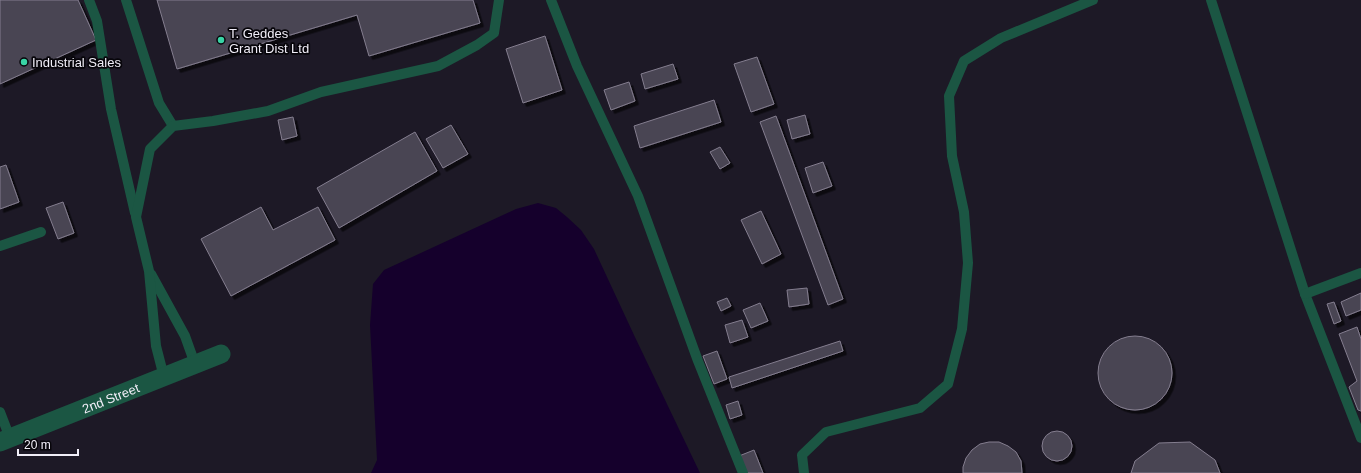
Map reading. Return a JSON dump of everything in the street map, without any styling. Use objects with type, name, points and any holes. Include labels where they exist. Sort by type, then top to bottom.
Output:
[{"type":"street","name":"2nd Street","points":[[5,440],[221,354]]},
{"type":"lane","points":[[89,0],[97,21],[111,109],[149,270],[156,346],[164,377]]},
{"type":"lane","points":[[126,0],[159,103],[173,126]]},
{"type":"lane","points":[[136,217],[150,149],[173,126],[213,121],[268,111],[321,92],[438,66],[477,45],[494,33],[500,0]]},
{"type":"lane","points":[[552,0],[577,66],[638,196],[698,361],[742,473]]},
{"type":"lane","points":[[804,473],[802,455],[826,432],[920,408],[948,384],[962,329],[968,263],[964,212],[952,156],[949,96],[964,61],[1001,38],[1093,0]]},
{"type":"lane","points":[[1211,0],[1305,294],[1361,438]]},
{"type":"lane","points":[[0,246],[41,232]]},
{"type":"lane","points":[[149,270],[185,336],[196,364]]},
{"type":"lane","points":[[1305,294],[1361,273]]},
{"type":"lane","points":[[0,412],[5,440]]},
{"type":"shaded area","points":[[538,203],[556,208],[567,217],[581,230],[594,249],[700,473],[371,473],[377,460],[370,325],[373,284],[384,270],[516,209]]},
{"type":"building","name":"Industrial Sales","points":[[0,0],[78,0],[96,40],[0,84]]},
{"type":"building","name":"T. Geddes Grant Dist Ltd","points":[[157,0],[473,0],[480,23],[369,56],[357,15],[177,69]]},
{"type":"building","points":[[545,36],[562,90],[523,103],[506,49]]},
{"type":"building","points":[[757,57],[774,104],[751,112],[734,64]]},
{"type":"building","points":[[673,64],[678,79],[645,89],[641,74]]},
{"type":"building","points":[[629,82],[635,101],[611,110],[604,90]]},
{"type":"building","points":[[714,100],[721,122],[640,148],[634,126]]},
{"type":"building","points":[[805,115],[810,134],[792,139],[787,120]]},
{"type":"building","points":[[776,116],[843,299],[828,305],[760,122]]},
{"type":"building","points":[[293,117],[297,136],[282,140],[278,120]]},
{"type":"building","points":[[451,125],[468,154],[443,168],[426,139]]},
{"type":"building","points":[[415,132],[437,171],[339,228],[317,188]]},
{"type":"building","points":[[720,147],[730,163],[720,169],[710,152]]},
{"type":"building","points":[[823,162],[832,186],[813,193],[805,168]]},
{"type":"building","points":[[6,165],[19,202],[0,209],[0,167]]},
{"type":"building","points":[[63,202],[74,233],[58,239],[46,208]]},
{"type":"building","points":[[261,207],[273,230],[318,207],[335,240],[231,296],[201,239]]},
{"type":"building","points":[[761,211],[781,254],[762,264],[741,220]]},
{"type":"building","points":[[807,288],[809,304],[789,307],[787,290]]},
{"type":"building","points":[[1361,293],[1361,310],[1346,316],[1341,302]]},
{"type":"building","points":[[727,298],[731,306],[721,311],[717,302]]},
{"type":"building","points":[[1334,302],[1341,321],[1334,324],[1327,304]]},
{"type":"building","points":[[760,303],[768,321],[751,328],[743,310]]},
{"type":"building","points":[[742,320],[748,337],[730,343],[725,325]]},
{"type":"building","points":[[1357,327],[1361,339],[1361,411],[1358,410],[1349,387],[1357,381],[1339,334]]},
{"type":"building","points":[[1135,336],[1149,339],[1161,347],[1169,359],[1172,373],[1169,387],[1161,399],[1149,407],[1135,410],[1121,407],[1109,399],[1101,387],[1098,373],[1101,359],[1109,347],[1121,339]]},
{"type":"building","points":[[840,341],[843,351],[732,388],[729,377]]},
{"type":"building","points":[[717,351],[727,379],[714,384],[703,356]]},
{"type":"building","points":[[738,401],[742,415],[730,419],[726,405]]},
{"type":"building","points":[[1057,431],[1068,435],[1072,446],[1068,457],[1057,461],[1046,457],[1042,446],[1046,435]]},
{"type":"building","points":[[999,442],[1016,452],[1021,461],[1022,473],[963,473],[966,458],[972,450],[980,444]]},
{"type":"building","points":[[1190,442],[1215,460],[1220,473],[1131,473],[1135,461],[1159,443]]},
{"type":"building","points":[[754,450],[763,473],[745,473],[739,456]]},
{"type":"place","name":"T. Geddes Grant Dist Ltd","points":[[221,40]]},
{"type":"place","name":"Industrial Sales","points":[[24,62]]}]
